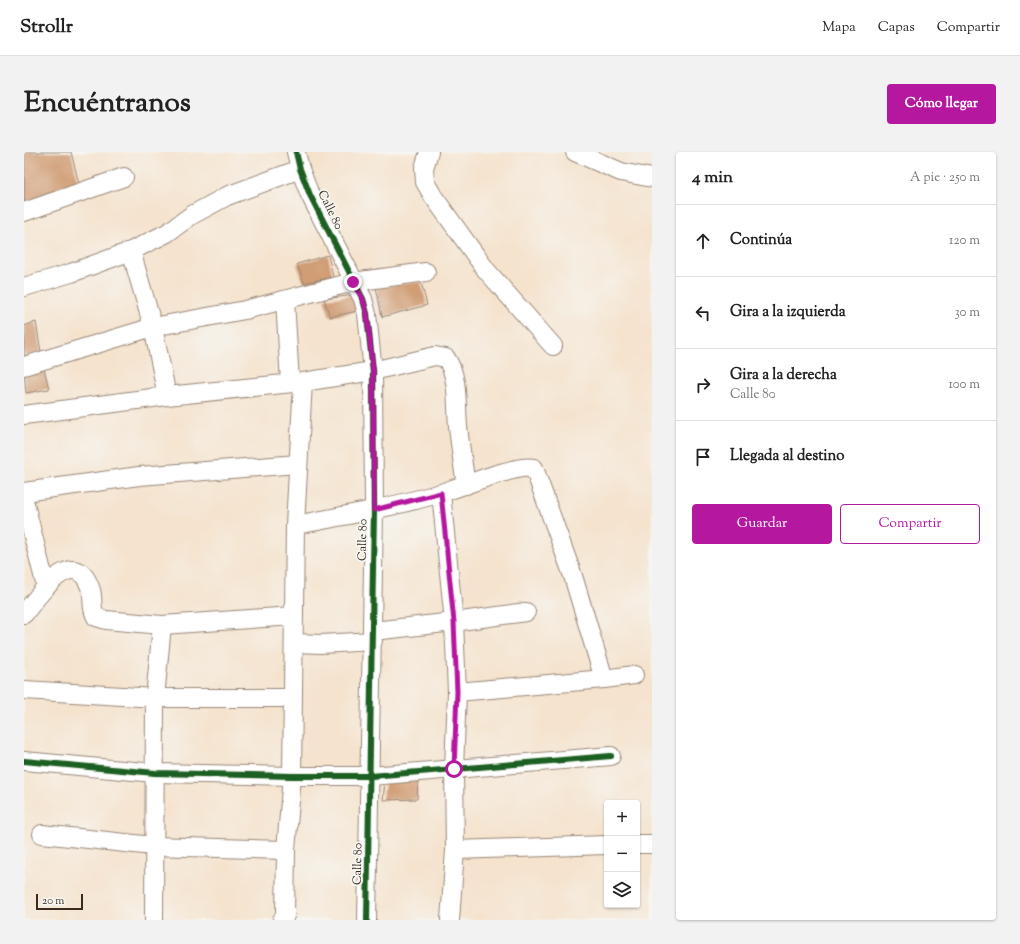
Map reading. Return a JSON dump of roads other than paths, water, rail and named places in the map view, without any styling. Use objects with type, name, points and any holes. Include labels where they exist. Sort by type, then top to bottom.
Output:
[{"type":"street","points":[[429,152],[424,168],[425,182],[433,196],[486,270],[553,346]]},
{"type":"street","points":[[575,152],[621,172],[652,178]]},
{"type":"street","points":[[24,288],[71,273],[131,250],[167,233],[192,215],[298,160]]},
{"type":"street","name":"Calle 80","points":[[298,160],[310,195],[363,299],[367,314],[373,371],[373,636],[367,920]]},
{"type":"street","points":[[24,212],[124,177]]},
{"type":"street","points":[[131,250],[153,327],[167,396]]},
{"type":"street","points":[[24,366],[153,327],[285,301],[353,282],[426,272]]},
{"type":"street","points":[[282,920],[285,916],[286,850],[292,776],[295,525],[298,464],[296,382],[285,301]]},
{"type":"street","points":[[24,415],[167,396],[296,382],[373,371],[435,356],[446,358],[452,367],[458,428],[466,485]]},
{"type":"street","points":[[24,492],[139,476],[298,464]]},
{"type":"street","points":[[295,525],[374,510],[441,493],[527,466],[534,468],[573,576],[604,679]]},
{"type":"street","points":[[441,493],[454,622],[457,692],[454,769],[455,850],[450,920]]},
{"type":"street","points":[[24,500],[30,554],[46,587]]},
{"type":"street","points":[[24,614],[46,587],[63,571],[76,570],[84,574],[92,591],[92,610],[96,617],[106,620],[162,625],[294,616]]},
{"type":"street","points":[[294,643],[321,644],[454,622],[526,612]]},
{"type":"street","points":[[154,920],[153,846],[155,698],[162,625]]},
{"type":"street","points":[[457,692],[634,675]]},
{"type":"street","points":[[24,690],[155,698],[292,698]]},
{"type":"street","points":[[24,761],[155,773],[370,776],[611,756]]},
{"type":"street","points":[[42,834],[153,846],[286,850]]},
{"type":"street","points":[[640,844],[652,844]]},
{"type":"street","points":[[455,850],[604,845]]}]
